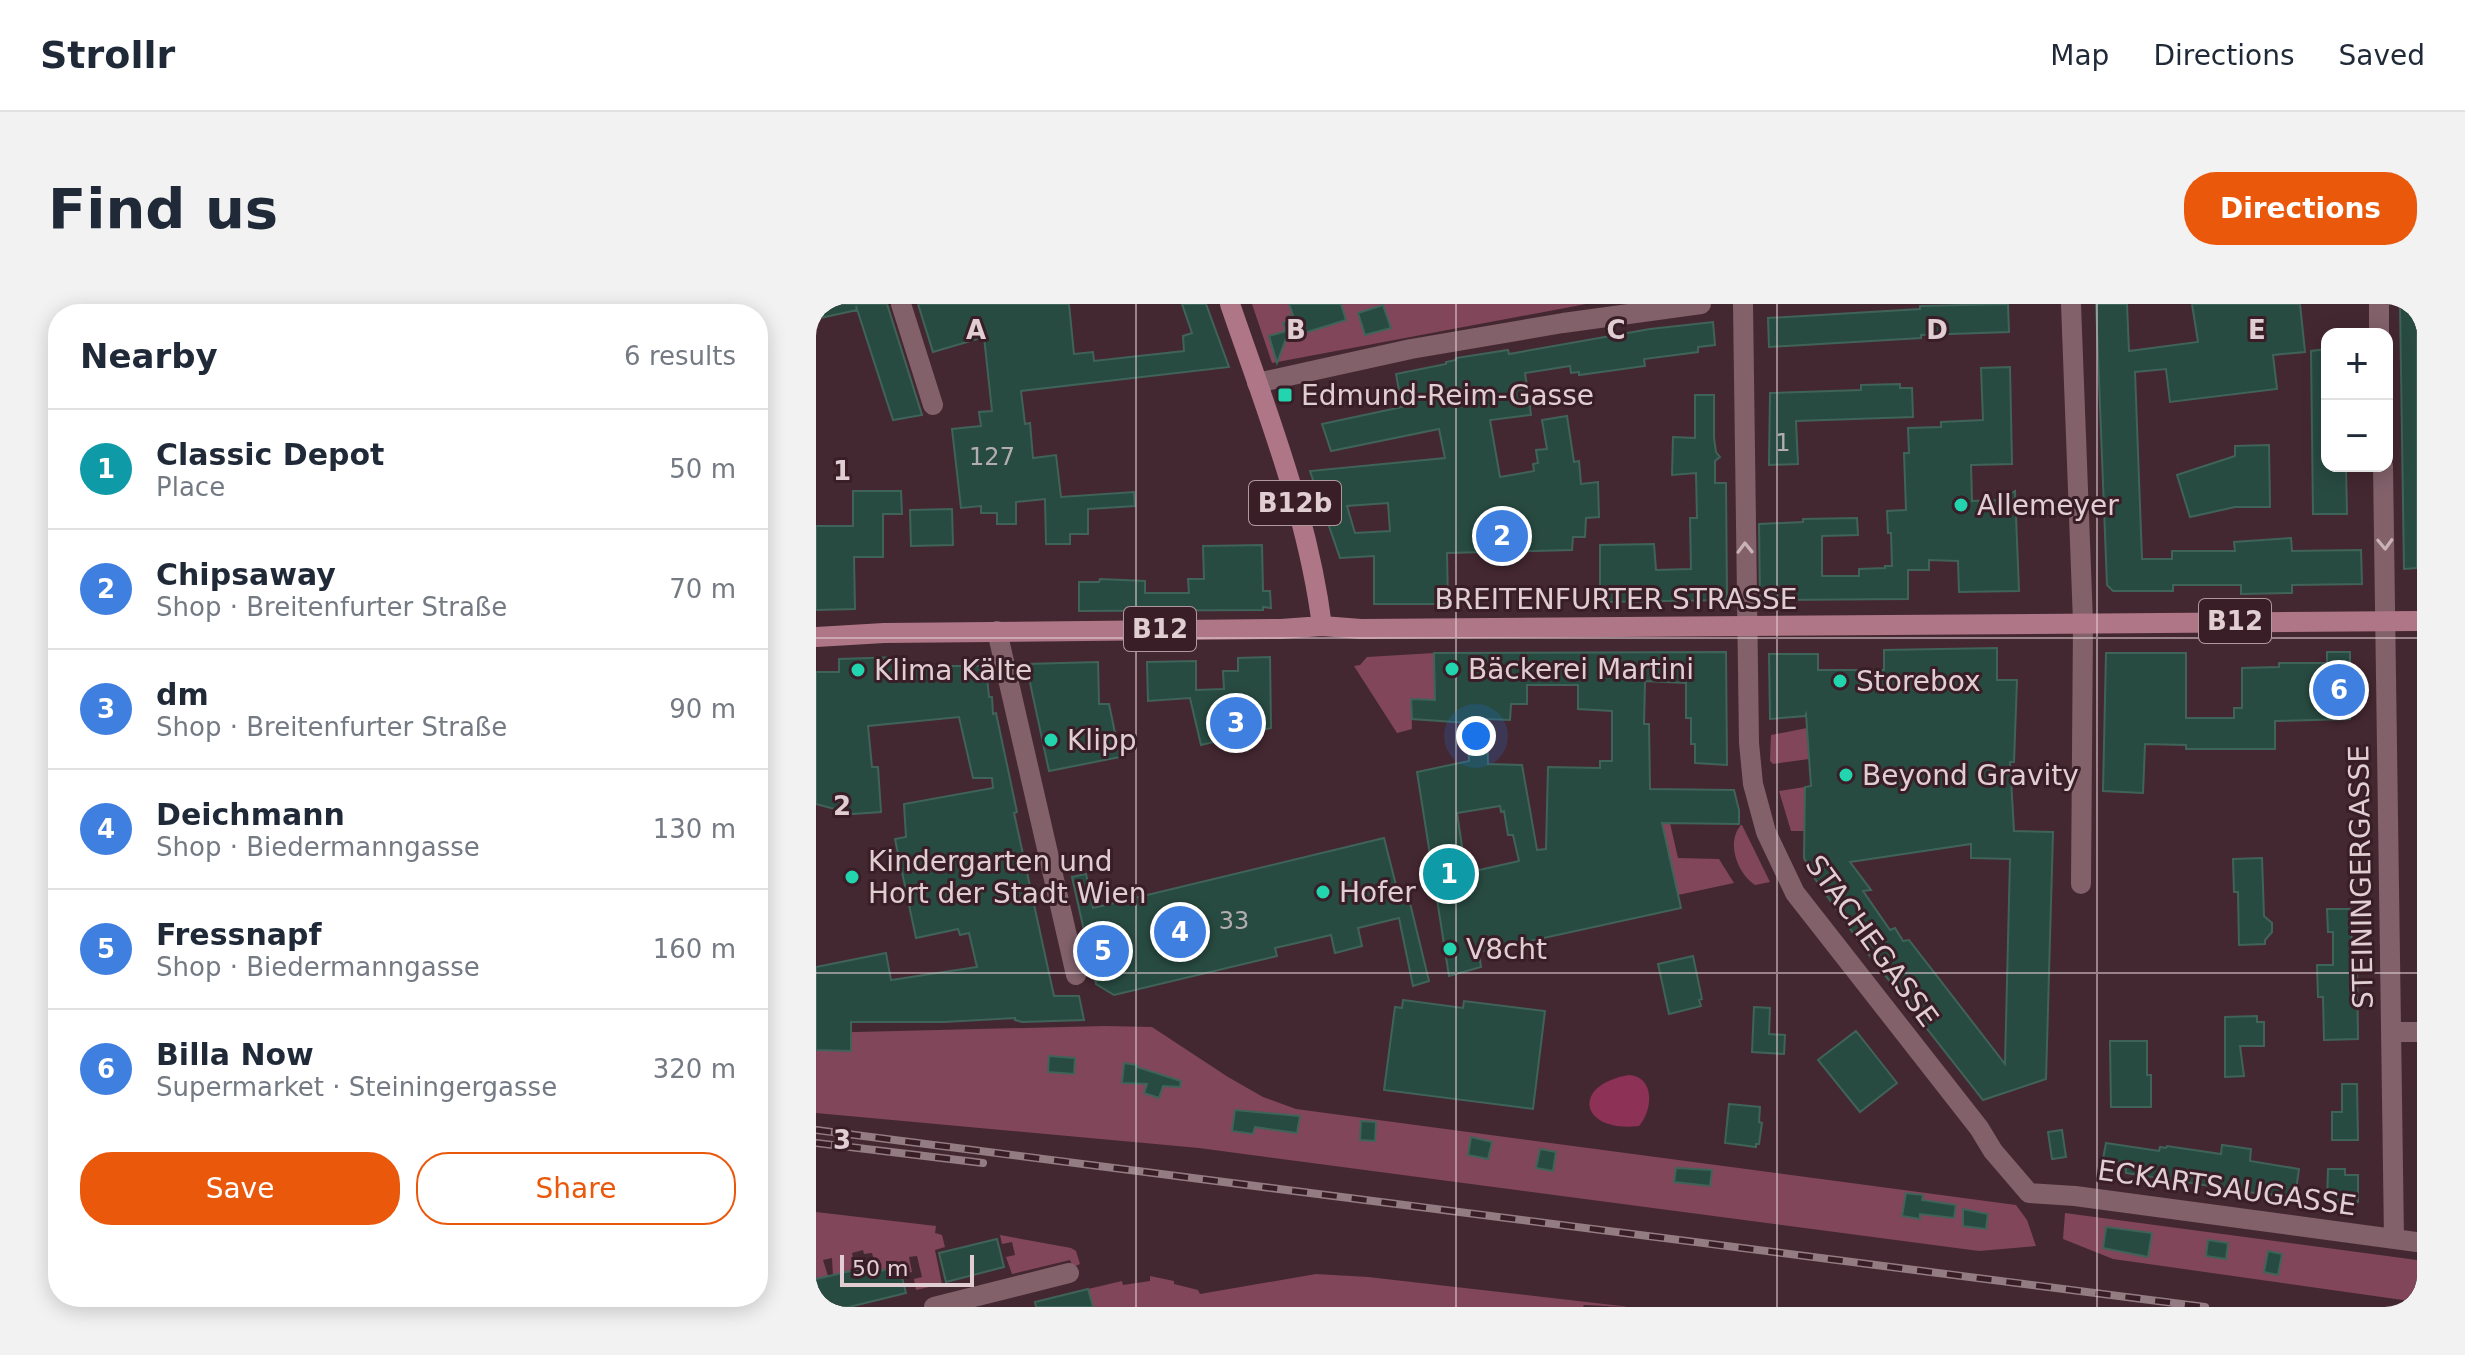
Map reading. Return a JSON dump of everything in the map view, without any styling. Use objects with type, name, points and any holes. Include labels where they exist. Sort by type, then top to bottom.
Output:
[{"type":"main road","name":"B12b","points":[[1230,304],[1299,515],[1315,575],[1322,626]]},
{"type":"main road","name":"BREITENFURTER STRASSE","points":[[816,637],[884,633],[1322,626],[1361,629],[2417,621]]},
{"type":"street","points":[[901,304],[933,405]]},
{"type":"street","points":[[1257,383],[1411,349],[1701,304]]},
{"type":"street","name":"STACHEGASSE","points":[[1743,304],[1749,743],[1753,784],[1766,832],[1795,893],[1979,1128],[1993,1151],[2029,1193]]},
{"type":"street","points":[[2071,304],[2083,622],[2081,884]]},
{"type":"street","points":[[2379,304],[2379,328]]},
{"type":"street","name":"STEININGERGASSE","points":[[2383,472],[2394,1239]]},
{"type":"street","points":[[997,631],[1076,975]]},
{"type":"street","points":[[2391,1032],[2417,1032]]},
{"type":"street","name":"ECKARTSAUGASSE","points":[[2029,1193],[2075,1196],[2417,1242]]},
{"type":"street","points":[[934,1307],[1069,1273]]},
{"type":"shaded area","points":[[1252,304],[1586,304],[1272,363]]},
{"type":"shaded area","points":[[1434,653],[1435,700],[1411,699],[1412,729],[1397,733],[1354,666],[1360,665],[1367,657]]},
{"type":"shaded area","points":[[1807,728],[1809,759],[1773,764],[1770,761],[1771,735]]},
{"type":"shaded area","points":[[1805,787],[1805,831],[1791,831],[1779,791]]},
{"type":"shaded area","points":[[1662,823],[1670,823],[1678,858],[1719,859],[1734,883],[1678,895]]},
{"type":"shaded area","points":[[1741,825],[1770,882],[1755,885],[1743,873],[1734,848]]},
{"type":"shaded area","points":[[1152,1027],[1263,1097],[1296,1109],[2016,1205],[2027,1220],[2036,1246],[1979,1251],[1199,1148],[816,1113],[816,1033]]},
{"type":"shaded area","points":[[1629,1075],[1644,1082],[1649,1095],[1647,1112],[1639,1126],[1619,1126],[1594,1116],[1590,1107],[1591,1097],[1597,1088],[1610,1080]]},
{"type":"shaded area","points":[[816,1212],[936,1226],[935,1233],[942,1235],[945,1247],[935,1250],[942,1284],[916,1290],[914,1279],[922,1277],[917,1256],[909,1257],[912,1272],[901,1274],[899,1266],[877,1272],[872,1253],[864,1254],[863,1250],[852,1253],[856,1270],[833,1276],[832,1258],[823,1260],[828,1276],[816,1279]]},
{"type":"shaded area","points":[[2065,1213],[2417,1260],[2417,1302],[2113,1259],[2063,1239]]},
{"type":"shaded area","points":[[1000,1235],[1071,1248],[1076,1251],[1080,1264],[1073,1267],[1070,1260],[1012,1274],[1006,1257],[1015,1255],[1012,1242],[1002,1244]]},
{"type":"shaded area","points":[[1316,1274],[1368,1277],[1630,1307],[1093,1307],[1088,1289],[1122,1281],[1123,1285],[1150,1281],[1150,1276],[1174,1281],[1174,1284],[1198,1290],[1200,1294]]},
{"type":"building","points":[[816,304],[887,304],[922,415],[893,420],[856,306],[857,310],[816,319]]},
{"type":"building","points":[[918,304],[1069,304],[1074,354],[1093,352],[1094,361],[1184,351],[1183,336],[1192,333],[1182,304],[1206,304],[1229,367],[1021,391],[1025,424],[1030,423],[1033,458],[1056,455],[1061,497],[1134,492],[1135,506],[1088,509],[1088,534],[1070,534],[1070,544],[1046,544],[1045,499],[1016,502],[1016,524],[997,524],[997,513],[981,513],[981,506],[961,508],[952,429],[981,426],[979,412],[992,411],[984,337],[933,352]]},
{"type":"building","points":[[1289,304],[1341,304],[1346,320],[1287,336],[1277,363],[1269,336],[1286,331],[1283,323],[1291,320],[1289,316],[1293,315]]},
{"type":"building","points":[[2008,304],[2009,332],[1921,335],[1921,338],[1769,347],[1768,318],[1920,309],[1920,306]]},
{"type":"building","points":[[2096,304],[2127,304],[2129,351],[2198,342],[2192,304],[2300,304],[2305,352],[2273,355],[2277,389],[2170,402],[2166,369],[2135,372],[2142,559],[2172,559],[2172,551],[2235,551],[2234,542],[2291,538],[2292,551],[2361,550],[2362,584],[2292,585],[2292,593],[2241,594],[2241,585],[2173,585],[2173,591],[2113,591],[2107,585]]},
{"type":"building","points":[[2400,304],[2417,305],[2417,568],[2404,569]]},
{"type":"building","points":[[1383,305],[1391,328],[1365,335],[1358,313]]},
{"type":"building","points":[[1713,322],[1715,345],[1698,347],[1698,352],[1644,359],[1645,366],[1579,375],[1579,372],[1571,373],[1570,366],[1525,373],[1531,415],[1490,420],[1500,477],[1534,471],[1533,464],[1538,463],[1536,450],[1547,449],[1542,420],[1567,416],[1574,462],[1579,461],[1581,484],[1598,482],[1599,517],[1586,518],[1585,537],[1573,537],[1572,550],[1447,553],[1448,604],[1374,604],[1374,556],[1340,558],[1310,471],[1445,458],[1439,429],[1331,451],[1322,424],[1402,407],[1396,374],[1446,364],[1456,358],[1508,350],[1509,354],[1650,329]],"holes":[[[1388,503],[1390,531],[1355,533],[1347,506]]]},
{"type":"building","points":[[2321,350],[2321,472],[2346,472],[2347,514],[2313,514],[2311,351]]},
{"type":"building","points":[[2010,367],[2012,464],[1971,465],[1972,501],[2001,500],[2015,491],[2019,591],[1959,592],[1958,561],[1929,560],[1929,570],[1908,570],[1908,599],[1760,600],[1759,524],[1857,518],[1858,535],[1822,536],[1822,576],[1859,576],[1859,569],[1892,566],[1887,511],[1906,510],[1904,453],[1909,453],[1908,428],[1941,427],[1941,422],[1983,420],[1981,368]]},
{"type":"building","points":[[1900,384],[1900,388],[1912,388],[1913,417],[1796,421],[1798,464],[1769,465],[1770,393],[1861,390],[1861,385]]},
{"type":"building","points":[[1695,395],[1714,395],[1714,438],[1720,457],[1715,461],[1715,483],[1726,483],[1727,600],[1600,602],[1600,545],[1654,544],[1656,570],[1691,569],[1690,518],[1697,518],[1696,473],[1672,475],[1673,437],[1695,438]]},
{"type":"building","points":[[2269,445],[2270,507],[2235,507],[2190,517],[2177,475],[2235,456],[2235,446]]},
{"type":"building","points":[[853,491],[901,491],[902,514],[883,514],[883,557],[854,557],[855,609],[816,610],[816,526],[853,526]]},
{"type":"building","points":[[952,509],[953,545],[911,546],[910,510]]},
{"type":"building","points":[[1262,545],[1263,591],[1270,591],[1271,608],[1079,611],[1079,582],[1099,582],[1100,579],[1145,581],[1145,593],[1189,593],[1188,579],[1204,579],[1203,546]]},
{"type":"building","points":[[1997,648],[1997,680],[2017,680],[2014,762],[2010,762],[2014,831],[2053,832],[2046,1079],[1983,1100],[1862,946],[1813,876],[1804,858],[1805,787],[1811,786],[1806,714],[1770,719],[1769,654],[1818,654],[1818,670],[1884,670],[1884,650]],"holes":[[[1971,844],[1971,858],[2010,859],[2005,1064],[1909,940],[1903,941],[1895,928],[1890,930],[1863,891],[1871,890],[1850,862]]]},
{"type":"building","points":[[1726,652],[1727,765],[1695,763],[1691,718],[1686,718],[1686,683],[1645,681],[1644,724],[1649,724],[1650,789],[1734,790],[1739,810],[1739,824],[1662,823],[1681,908],[1479,952],[1481,967],[1449,976],[1417,772],[1469,761],[1468,723],[1412,719],[1411,699],[1435,700],[1434,653]],"holes":[[[1527,685],[1578,685],[1578,709],[1612,711],[1612,761],[1600,761],[1600,768],[1548,767],[1546,849],[1537,850],[1522,765],[1488,764],[1487,719],[1510,720],[1511,704],[1527,704]],[[1500,806],[1501,812],[1504,811],[1508,835],[1513,835],[1519,861],[1466,873],[1457,813]]]},
{"type":"building","points":[[2327,652],[2350,652],[2350,719],[2275,721],[2275,749],[2186,749],[2186,745],[2145,744],[2143,793],[2103,791],[2106,653],[2186,653],[2186,718],[2234,718],[2234,708],[2242,708],[2242,668],[2279,667],[2279,663],[2327,663]]},
{"type":"building","points":[[900,657],[901,666],[986,666],[989,697],[992,697],[993,714],[996,713],[1017,812],[1014,813],[1054,996],[1079,996],[1084,1020],[1022,1022],[1015,1018],[851,1022],[851,1051],[816,1050],[816,967],[886,953],[891,980],[977,967],[969,933],[960,935],[958,929],[916,938],[895,839],[906,837],[904,804],[993,788],[992,778],[973,778],[959,717],[868,726],[872,767],[878,767],[881,812],[853,814],[816,804],[816,672],[839,672],[839,659]]},
{"type":"building","points":[[1270,657],[1271,728],[1201,745],[1190,698],[1148,701],[1147,662],[1196,661],[1196,690],[1224,689],[1223,671],[1238,671],[1238,658]]},
{"type":"building","points":[[1098,662],[1099,704],[1109,704],[1120,757],[1049,771],[1026,664]]},
{"type":"building","points":[[1384,838],[1399,897],[1408,895],[1429,981],[1413,986],[1399,918],[1358,928],[1362,946],[1335,953],[1331,935],[1275,948],[1277,956],[1114,995],[1096,984],[1072,877],[1086,874],[1093,908]]},
{"type":"building","points":[[2262,858],[2264,916],[2272,923],[2272,932],[2265,944],[2239,945],[2238,892],[2234,892],[2233,859]]},
{"type":"building","points":[[2327,909],[2350,909],[2352,914],[2351,965],[2357,965],[2358,1039],[2324,1040],[2323,997],[2318,997],[2317,965],[2333,965],[2333,932],[2328,932]]},
{"type":"building","points":[[1693,956],[1701,1006],[1669,1014],[1658,964]]},
{"type":"building","points":[[1403,1000],[1463,1008],[1464,1001],[1545,1011],[1533,1109],[1384,1090],[1395,1007],[1402,1008]]},
{"type":"building","points":[[1754,1007],[1770,1008],[1769,1034],[1785,1035],[1784,1054],[1752,1052]]},
{"type":"building","points":[[2257,1016],[2257,1022],[2264,1022],[2264,1046],[2240,1046],[2244,1076],[2225,1077],[2225,1017]]},
{"type":"building","points":[[1856,1031],[1897,1083],[1860,1112],[1818,1060]]},
{"type":"building","points":[[2110,1041],[2147,1041],[2151,1107],[2111,1107]]},
{"type":"building","points":[[1049,1056],[1075,1058],[1074,1074],[1048,1072]]},
{"type":"building","points":[[1124,1063],[1181,1081],[1180,1087],[1163,1086],[1159,1098],[1144,1093],[1147,1084],[1122,1083]]},
{"type":"building","points":[[2342,1084],[2357,1084],[2358,1140],[2332,1140],[2332,1112],[2342,1112]]},
{"type":"building","points":[[1729,1104],[1760,1107],[1759,1122],[1762,1123],[1756,1147],[1725,1143]]},
{"type":"building","points":[[1235,1110],[1300,1116],[1297,1133],[1255,1127],[1253,1134],[1232,1131]]},
{"type":"building","points":[[1361,1121],[1376,1122],[1375,1141],[1360,1140]]},
{"type":"building","points":[[2062,1130],[2066,1157],[2052,1159],[2048,1132]]},
{"type":"building","points":[[1471,1137],[1492,1142],[1488,1159],[1468,1155]]},
{"type":"building","points":[[2106,1143],[2159,1151],[2160,1147],[2167,1146],[2221,1154],[2222,1145],[2251,1149],[2250,1161],[2299,1169],[2295,1197],[2217,1189],[2126,1173],[2126,1169],[2108,1167],[2109,1160],[2103,1159]]},
{"type":"building","points":[[1540,1149],[1556,1152],[1553,1171],[1536,1168]]},
{"type":"building","points":[[1676,1168],[1712,1170],[1710,1186],[1674,1182]]},
{"type":"building","points":[[2328,1169],[2345,1169],[2345,1175],[2358,1175],[2358,1202],[2327,1201]]},
{"type":"building","points":[[1906,1193],[1923,1195],[1922,1200],[1956,1205],[1954,1218],[1920,1214],[1920,1219],[1902,1216]]},
{"type":"building","points":[[1963,1209],[1988,1214],[1986,1229],[1963,1226]]},
{"type":"building","points":[[2106,1227],[2152,1233],[2148,1257],[2103,1248]]},
{"type":"building","points":[[997,1239],[1004,1267],[946,1282],[939,1253]]},
{"type":"building","points":[[2208,1240],[2228,1243],[2226,1259],[2206,1256]]},
{"type":"building","points":[[2268,1251],[2282,1254],[2278,1275],[2264,1272]]},
{"type":"building","points":[[899,1266],[906,1293],[849,1307],[816,1307],[816,1279],[868,1267],[869,1274]]},
{"type":"building","points":[[1088,1289],[1093,1307],[1036,1307],[1035,1302]]},
{"type":"railway","points":[[816,1130],[2205,1307]]},
{"type":"railway","points":[[816,1143],[983,1163]]},
{"type":"place","name":"Edmund-Reim-Gasse","points":[[1285,395]]},
{"type":"place","name":"Allemeyer","points":[[1961,505]]},
{"type":"place","name":"Chipsaway","points":[[1502,536]]},
{"type":"place","name":"Bäckerei Martini","points":[[1452,669]]},
{"type":"place","name":"Klima Kälte","points":[[858,670]]},
{"type":"place","name":"Storebox","points":[[1840,681]]},
{"type":"place","name":"Billa Now","points":[[2339,690]]},
{"type":"place","name":"dm","points":[[1236,723]]},
{"type":"place","name":"Klipp","points":[[1051,740]]},
{"type":"place","name":"Beyond Gravity","points":[[1846,775]]},
{"type":"place","name":"Classic Depot","points":[[1449,874]]},
{"type":"place","name":"Kindergarten und Hort der Stadt Wien","points":[[852,877]]},
{"type":"place","name":"Hofer","points":[[1323,892]]},
{"type":"place","name":"Deichmann","points":[[1180,932]]},
{"type":"place","name":"V8cht","points":[[1450,949]]},
{"type":"place","name":"Fressnapf","points":[[1103,951]]}]
